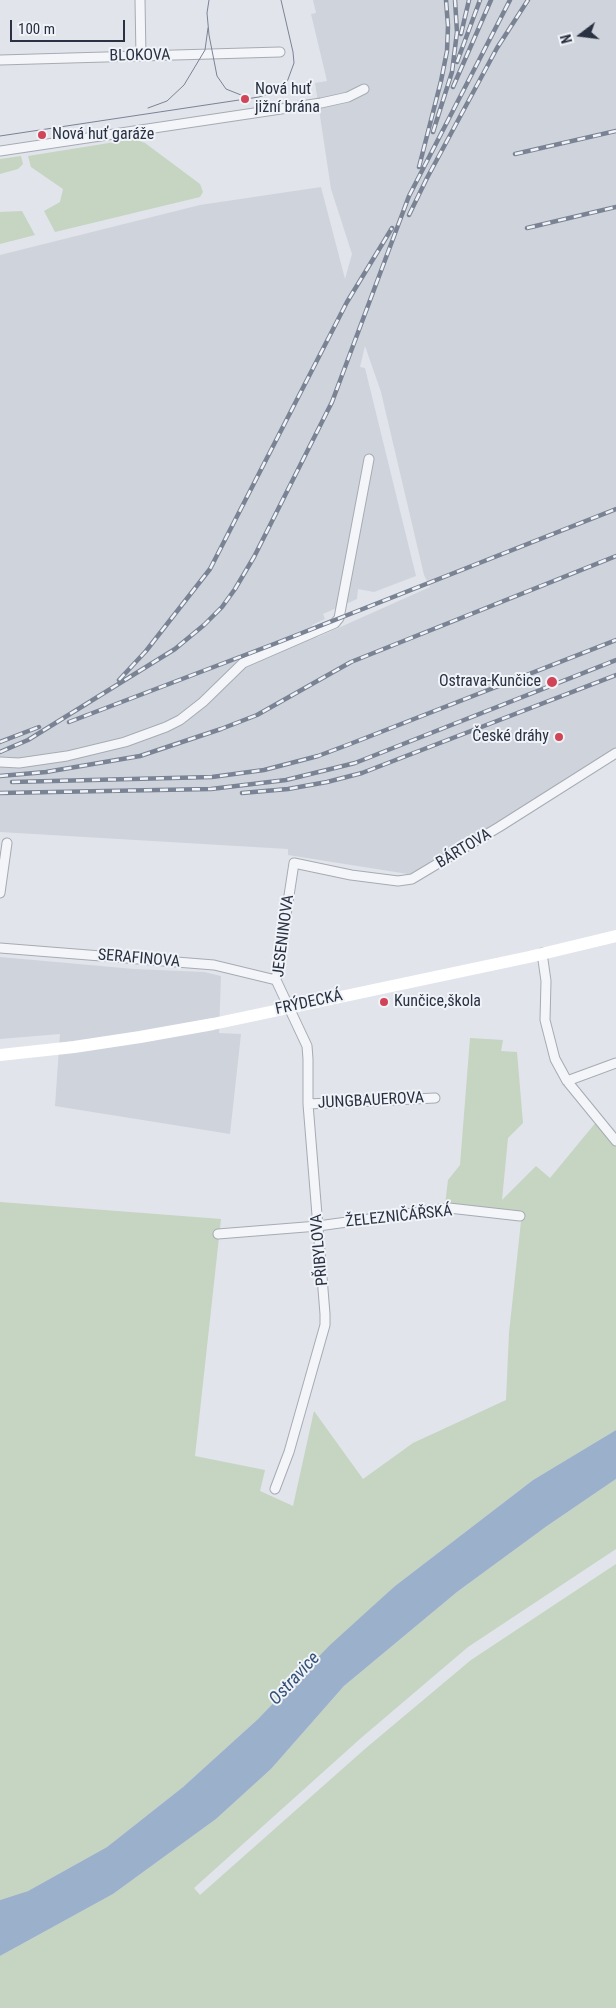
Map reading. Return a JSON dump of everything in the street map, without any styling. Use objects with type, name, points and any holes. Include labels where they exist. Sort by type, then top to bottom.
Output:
[{"type":"main road","name":"FRÝDECKÁ","points":[[0,1055],[140,1038],[542,954],[616,936]]},
{"type":"street","points":[[140,0],[141,56]]},
{"type":"street","name":"BLOKOVA","points":[[0,60],[280,52]]},
{"type":"street","points":[[0,151],[321,103],[348,97],[364,89]]},
{"type":"street","points":[[0,762],[19,763],[67,756],[125,742],[166,727],[180,720],[203,702],[243,663],[336,623],[369,459]]},
{"type":"street","name":"BÁRTOVA","points":[[294,862],[351,875],[398,881],[412,879],[491,832],[616,753]]},
{"type":"street","points":[[0,893],[7,843]]},
{"type":"street","name":"JESENINOVA","points":[[288,1008],[276,980],[294,862]]},
{"type":"street","name":"SERAFINOVA","points":[[0,948],[214,965],[276,980]]},
{"type":"street","points":[[542,954],[546,981],[545,1020],[555,1059],[567,1081],[616,1141]]},
{"type":"street","name":"PŘIBYLOVA","points":[[275,1489],[289,1452],[325,1325],[326,1314],[308,1104],[307,1046],[302,1032],[288,1008]]},
{"type":"street","points":[[567,1081],[616,1063]]},
{"type":"street","name":"JUNGBAUEROVA","points":[[308,1104],[434,1098]]},
{"type":"street","name":"ŽELEZNIČÁŘSKÁ","points":[[218,1234],[318,1226],[449,1208],[520,1216]]},
{"type":"shaded area","points":[[313,0],[616,0],[616,748],[420,872],[408,874],[288,855],[288,849],[0,832],[0,255],[200,205],[321,187],[345,279],[352,254],[331,189],[315,83],[327,81],[311,14],[316,13]],"holes":[[[365,346],[381,392],[424,575],[430,587],[318,637],[312,625],[325,619],[323,614],[357,599],[358,589],[374,592],[416,576],[365,368],[360,367]]]},
{"type":"shaded area","points":[[0,957],[134,969],[204,972],[221,976],[219,1033],[241,1034],[230,1134],[55,1106],[60,1034],[0,1039]]},
{"type":"green space","points":[[134,139],[145,143],[200,184],[203,192],[200,197],[55,232],[44,211],[60,202],[63,189],[31,167],[28,156]]},
{"type":"green space","points":[[21,156],[23,164],[18,169],[0,174],[0,159]]},
{"type":"green space","points":[[22,211],[35,235],[0,244],[0,212]]},
{"type":"green space","points":[[470,1038],[503,1040],[501,1051],[517,1052],[523,1123],[508,1138],[502,1200],[536,1166],[550,1178],[597,1121],[616,1147],[616,1430],[533,1480],[395,1586],[258,1719],[183,1787],[107,1847],[28,1891],[0,1900],[0,1202],[221,1219],[195,1456],[265,1470],[260,1491],[293,1506],[314,1411],[363,1479],[413,1443],[506,1400],[509,1333],[522,1212],[445,1205],[448,1180],[460,1165]]},
{"type":"green space","points":[[616,1479],[616,1549],[468,1647],[361,1738],[194,1888],[200,1895],[366,1748],[471,1660],[616,1564],[616,2008],[0,2008],[0,1956],[113,1894],[216,1819],[271,1769],[344,1686],[457,1592],[547,1526]]},
{"type":"water","points":[[616,1430],[616,1479],[547,1526],[457,1592],[344,1686],[271,1769],[216,1819],[113,1894],[0,1956],[0,1900],[28,1891],[107,1847],[183,1787],[258,1719],[330,1645],[395,1586],[533,1480]]},
{"type":"tram line","points":[[209,0],[207,13],[209,35],[217,76],[226,89],[246,97]]},
{"type":"tram line","points":[[0,136],[259,97],[274,92],[287,82],[294,63],[281,0]]},
{"type":"tram line","points":[[148,108],[167,101],[184,85],[205,50],[208,28]]},
{"type":"railway","points":[[419,167],[447,51],[446,0]]},
{"type":"railway","points":[[433,132],[452,72],[457,32],[455,0]]},
{"type":"railway","points":[[461,34],[469,0]]},
{"type":"railway","points":[[457,62],[480,0]]},
{"type":"railway","points":[[453,87],[491,0]]},
{"type":"railway","points":[[0,752],[28,740],[175,649],[204,625],[222,607],[235,589],[254,557],[332,402],[409,196],[510,0]]},
{"type":"railway","points":[[409,215],[497,48],[528,0]]},
{"type":"railway","points":[[515,154],[616,131]]},
{"type":"railway","points":[[527,228],[616,207]]},
{"type":"railway","points":[[119,680],[146,651],[210,569],[347,302],[392,228]]},
{"type":"railway","points":[[69,722],[274,644],[616,509]]},
{"type":"railway","points":[[0,776],[46,772],[140,756],[221,729],[257,715],[351,662],[616,556]]},
{"type":"railway","points":[[12,782],[212,777],[264,770],[318,756],[616,640]]},
{"type":"railway","points":[[0,793],[211,789],[286,780],[355,763],[616,660]]},
{"type":"railway","points":[[242,793],[288,789],[362,773],[616,675]]},
{"type":"railway","points":[[0,742],[39,727]]},
{"type":"place","name":"Nová huť jižní brána","points":[[245,99]]},
{"type":"place","name":"Nová huť garáže","points":[[42,135]]},
{"type":"place","name":"Ostrava-Kunčice","points":[[552,682]]},
{"type":"place","name":"České dráhy","points":[[559,737]]},
{"type":"place","name":"Kunčice,škola","points":[[384,1002]]},
{"type":"water label","name":"Ostravice","points":[[295,1679]]}]
